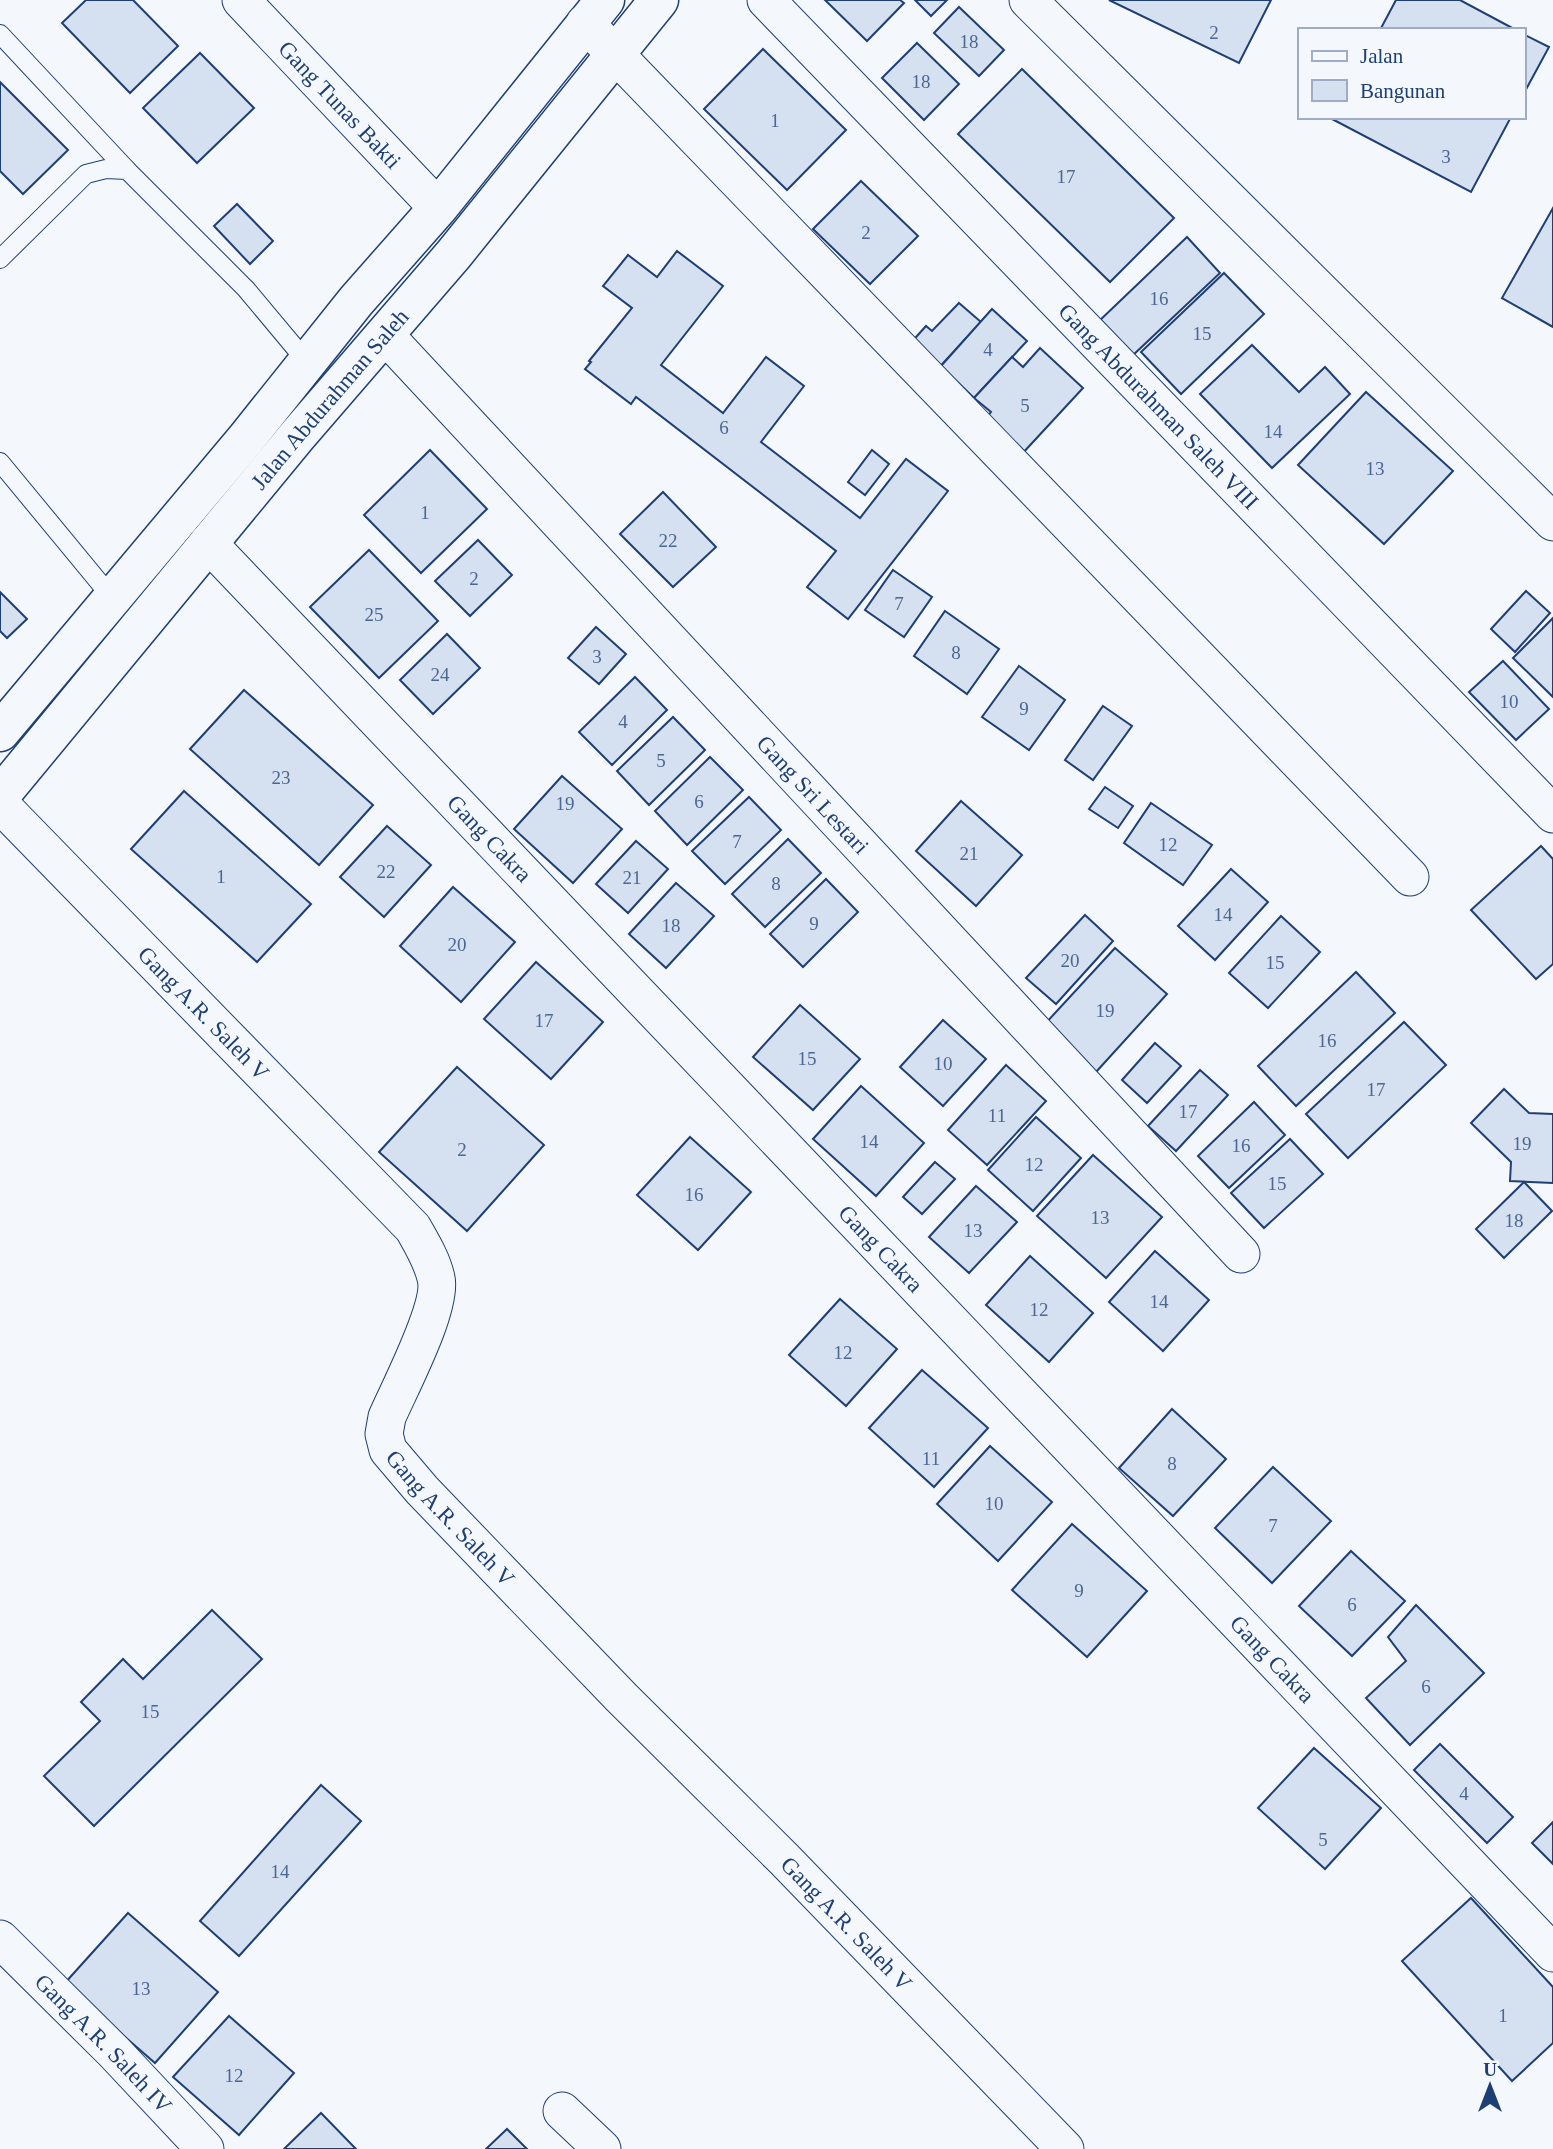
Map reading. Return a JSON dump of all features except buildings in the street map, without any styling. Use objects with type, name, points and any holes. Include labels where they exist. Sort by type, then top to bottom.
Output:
[{"type":"street","name":"Gang Tunas Bakti","points":[[241,0],[438,208]]},
{"type":"street","name":"Jalan Abdurahman Saleh","points":[[0,796],[208,543],[454,254],[660,0]]},
{"type":"street","name":"Gang Abdurahman Saleh VIII","points":[[766,0],[1553,814]]},
{"type":"street","points":[[1028,0],[1553,522]]},
{"type":"street","name":"Jalan Abdurahman Saleh","points":[[0,732],[438,208],[595,12]]},
{"type":"street","points":[[595,12],[616,54],[1410,877]]},
{"type":"street","name":"Gang Sri Lestari","points":[[385,335],[1241,1254]]},
{"type":"street","name":"Gang Cakra","points":[[208,543],[1553,1953]]},
{"type":"street","name":"Gang A.R. Saleh V","points":[[0,804],[413,1228],[426,1251],[437,1280],[435,1305],[387,1417],[384,1434],[388,1450],[422,1490],[621,1697],[784,1859],[1065,2149]]},
{"type":"street","name":"Gang A.R. Saleh IV","points":[[0,1939],[114,2052],[205,2149]]},
{"type":"street","points":[[562,2111],[602,2149]]},
{"type":"lane","points":[[0,34],[127,170],[246,289],[307,362]]},
{"type":"lane","points":[[0,259],[86,174],[106,169],[127,170]]},
{"type":"lane","points":[[0,462],[113,599]]}]
